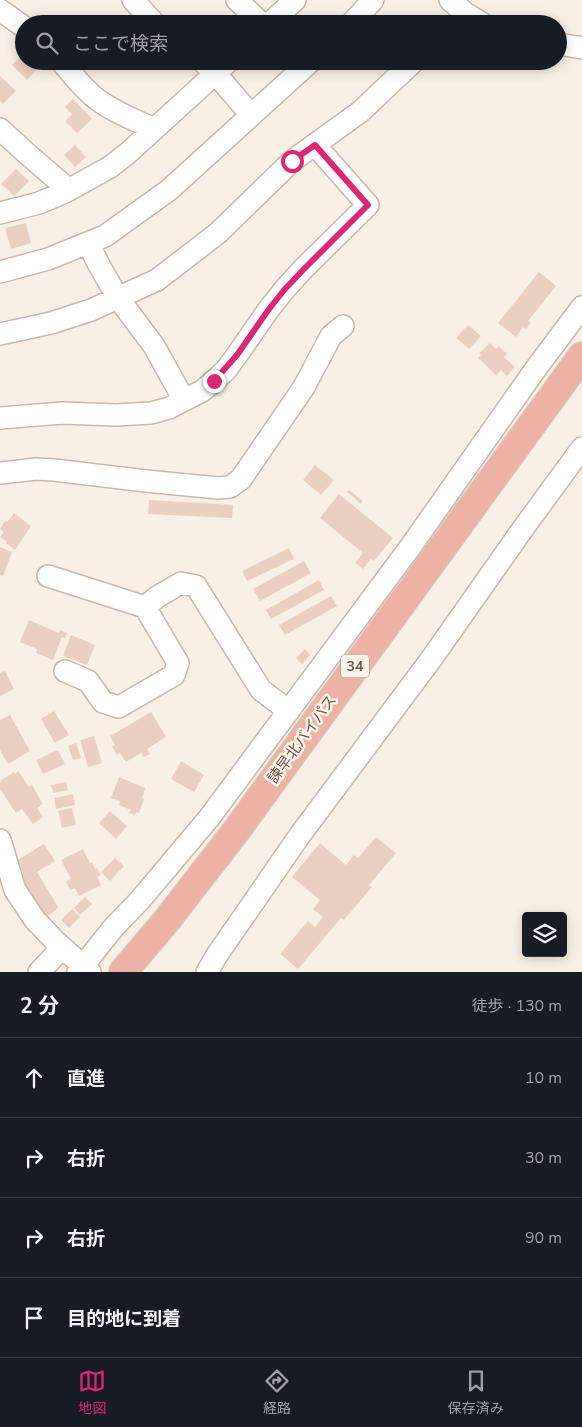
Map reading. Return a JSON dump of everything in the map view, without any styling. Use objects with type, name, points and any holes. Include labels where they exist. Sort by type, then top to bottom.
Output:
[{"type":"highway","name":"諫早北バイパス","points":[[123,972],[167,920],[236,831],[582,356]]},
{"type":"street","points":[[133,0],[146,15]]},
{"type":"street","points":[[237,0],[253,15]]},
{"type":"street","points":[[279,15],[295,0]]},
{"type":"street","points":[[359,15],[373,0]]},
{"type":"street","points":[[0,10],[15,21]]},
{"type":"street","points":[[567,46],[582,48]]},
{"type":"street","points":[[69,70],[94,98],[154,129]]},
{"type":"street","points":[[2,209],[39,203],[69,190],[110,167],[154,129],[210,70]]},
{"type":"street","points":[[219,70],[251,115]]},
{"type":"street","points":[[0,272],[48,258],[105,236],[169,190],[301,70]]},
{"type":"street","points":[[0,334],[51,323],[91,310],[157,280],[218,233],[292,161],[360,112],[404,70]]},
{"type":"street","points":[[0,130],[69,190]]},
{"type":"street","points":[[0,418],[62,413],[142,414],[169,408],[202,390],[214,381],[226,370],[285,289],[368,205],[315,145]]},
{"type":"street","points":[[88,243],[118,298],[154,346],[184,400]]},
{"type":"street","points":[[0,840],[15,890],[35,920],[84,970],[114,927],[140,900],[209,818],[411,546],[537,367],[582,308]]},
{"type":"street","points":[[0,473],[36,469],[54,470],[218,488],[230,486],[241,478],[304,387],[331,336],[343,326]]},
{"type":"street","points":[[207,972],[217,954],[300,835],[432,658],[582,448]]},
{"type":"street","points":[[48,576],[145,607],[178,663],[174,676],[119,707],[103,702],[88,681],[65,672]]},
{"type":"street","points":[[145,607],[180,583],[196,586],[261,690],[289,711]]},
{"type":"street","points":[[39,972],[62,948]]},
{"type":"building","points":[[17,70],[36,70],[27,80]]},
{"type":"building","points":[[0,76],[16,91],[3,104],[0,101]]},
{"type":"building","points":[[73,99],[92,119],[77,133],[65,121],[72,114],[65,107]]},
{"type":"building","points":[[75,145],[86,157],[75,167],[64,155]]},
{"type":"building","points":[[16,169],[29,181],[14,196],[1,184]]},
{"type":"building","points":[[26,223],[31,243],[11,249],[5,228]]},
{"type":"building","points":[[539,272],[556,286],[528,321],[531,323],[526,330],[523,327],[516,337],[498,323]]},
{"type":"building","points":[[468,325],[481,336],[469,349],[456,338]]},
{"type":"building","points":[[490,343],[496,349],[499,346],[507,354],[504,357],[515,367],[507,376],[501,370],[496,375],[478,358],[481,355],[479,353]]},
{"type":"building","points":[[315,465],[334,480],[321,495],[303,480]]},
{"type":"building","points":[[349,490],[363,501],[361,504],[347,492]]},
{"type":"building","points":[[339,494],[393,538],[374,561],[371,559],[363,569],[355,563],[363,553],[320,518]]},
{"type":"building","points":[[149,500],[233,505],[232,518],[148,514]]},
{"type":"building","points":[[14,513],[31,526],[15,550],[0,537],[4,532],[0,529],[5,521],[7,522]]},
{"type":"building","points":[[0,547],[12,552],[3,576],[0,575]]},
{"type":"building","points":[[289,548],[294,559],[247,581],[242,571]]},
{"type":"building","points":[[304,561],[311,573],[260,601],[253,589]]},
{"type":"building","points":[[319,580],[324,590],[271,619],[266,610]]},
{"type":"building","points":[[331,596],[337,606],[285,635],[279,625]]},
{"type":"building","points":[[29,620],[59,633],[60,630],[67,633],[65,638],[62,637],[53,660],[36,653],[37,649],[20,642]]},
{"type":"building","points":[[71,635],[95,645],[87,665],[63,656]]},
{"type":"building","points":[[305,649],[310,655],[302,664],[296,658]]},
{"type":"building","points":[[5,671],[14,689],[0,696],[0,673]]},
{"type":"building","points":[[54,711],[69,735],[55,743],[41,719]]},
{"type":"building","points":[[151,712],[166,737],[147,749],[150,754],[144,757],[141,753],[126,762],[120,753],[117,755],[112,747],[115,745],[110,736]]},
{"type":"building","points":[[10,715],[30,751],[8,764],[0,750],[0,720]]},
{"type":"building","points":[[94,736],[102,763],[88,767],[80,740]]},
{"type":"building","points":[[76,743],[81,758],[73,760],[68,746]]},
{"type":"building","points":[[58,750],[65,764],[43,774],[36,760]]},
{"type":"building","points":[[181,761],[204,775],[194,792],[171,779]]},
{"type":"building","points":[[18,771],[29,787],[32,785],[43,804],[37,808],[43,817],[33,824],[22,809],[16,813],[0,789],[0,781]]},
{"type":"building","points":[[119,777],[145,788],[142,798],[144,799],[139,813],[136,812],[135,815],[129,813],[131,810],[119,805],[120,801],[111,798]]},
{"type":"building","points":[[66,782],[68,790],[53,793],[51,785]]},
{"type":"building","points":[[73,794],[75,805],[56,809],[54,798]]},
{"type":"building","points":[[72,808],[76,825],[62,828],[58,811]]},
{"type":"building","points":[[110,811],[127,826],[116,839],[99,823]]},
{"type":"building","points":[[376,837],[396,853],[369,885],[372,887],[344,920],[341,918],[298,969],[280,954],[308,921],[315,927],[323,917],[313,909],[320,900],[292,877],[320,843],[346,865],[354,855],[358,858]]},
{"type":"building","points":[[44,844],[55,861],[37,872],[58,907],[57,910],[44,918],[17,876],[23,873],[16,861]]},
{"type":"building","points":[[83,849],[90,863],[92,862],[95,869],[97,868],[101,875],[97,877],[101,885],[79,896],[75,888],[70,890],[66,881],[71,879],[61,860]]},
{"type":"building","points":[[115,858],[124,866],[110,881],[101,872]]},
{"type":"building","points":[[85,897],[92,904],[80,915],[74,908]]},
{"type":"building","points":[[72,909],[80,917],[69,928],[61,920]]},
{"type":"route","points":[[214,381],[226,370],[254,329],[285,289],[368,205],[315,145],[292,161]]}]
